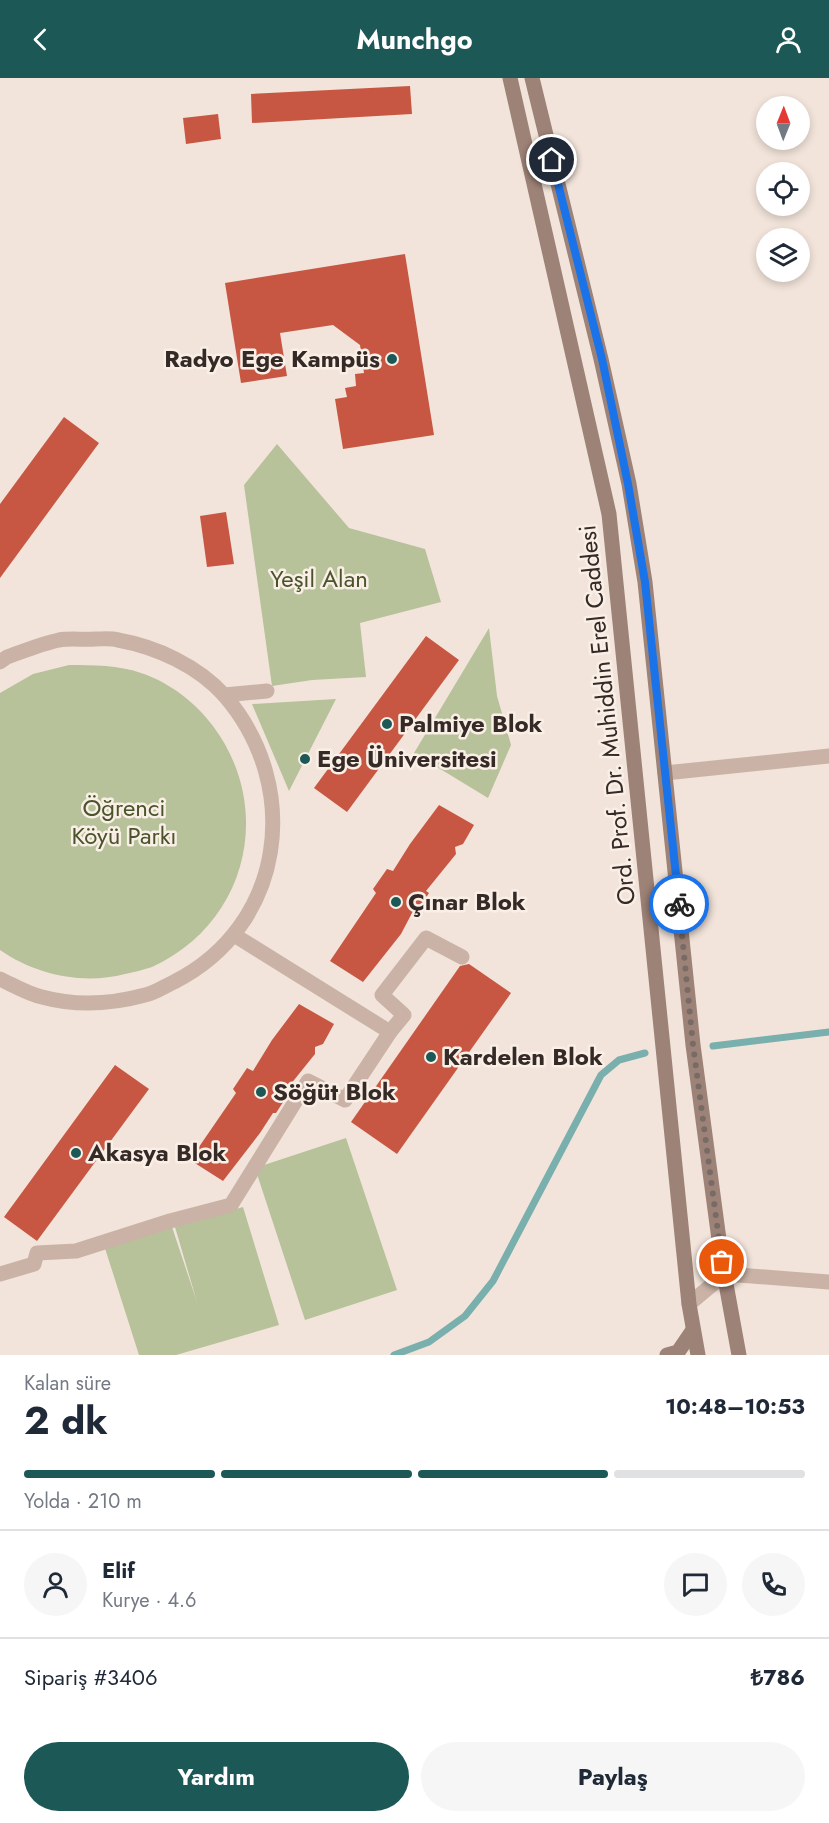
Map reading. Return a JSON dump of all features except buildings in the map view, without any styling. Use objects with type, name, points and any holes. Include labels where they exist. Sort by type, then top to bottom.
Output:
[{"type":"main road","name":"Ord. Prof. Dr. Muhiddin Erel Caddesi","points":[[510,78],[609,514],[689,1304],[698,1355]]},
{"type":"main road","name":"Ord. Prof. Dr. Muhiddin Erel Caddesi","points":[[532,78],[602,359],[628,484],[645,582],[693,1045],[725,1274],[739,1355]]},
{"type":"main road","points":[[674,1354],[693,1330]]},
{"type":"street","points":[[0,662],[7,657],[60,640],[116,639],[170,656],[199,673],[224,695],[251,732],[268,774],[274,818],[270,860],[256,899],[234,934],[195,971],[147,995],[94,1004],[41,997],[0,979]]},
{"type":"street","points":[[224,695],[267,691]]},
{"type":"street","points":[[665,773],[829,756]]},
{"type":"street","points":[[234,934],[390,1032]]},
{"type":"street","points":[[0,1274],[34,1264],[37,1253],[76,1251],[170,1221],[231,1205],[308,1081],[345,1100],[390,1032],[404,1015],[382,995],[426,938],[462,957]]},
{"type":"street","points":[[689,1304],[725,1274],[829,1282]]},
{"type":"green space","name":"Yeşil Alan","points":[[277,444],[349,528],[425,549],[441,602],[360,623],[366,677],[312,680],[272,686],[244,485]]},
{"type":"green space","points":[[489,628],[497,696],[511,745],[488,798],[414,753]]},
{"type":"green space","name":"Öğrenci Köyü Parkı","points":[[69,665],[106,666],[132,670],[162,682],[181,694],[199,709],[213,726],[232,758],[243,793],[246,827],[241,862],[229,894],[210,923],[184,948],[152,967],[109,977],[60,976],[29,966],[0,950],[0,693],[33,674]]},
{"type":"green space","points":[[336,699],[289,791],[252,704]]},
{"type":"green space","points":[[346,1138],[397,1290],[305,1320],[255,1168]]},
{"type":"green space","points":[[243,1207],[279,1325],[176,1355],[139,1355],[103,1242],[170,1221],[197,1302],[175,1227]]},
{"type":"waterway","points":[[713,1046],[829,1032]]},
{"type":"waterway","points":[[394,1355],[429,1342],[465,1316],[493,1281],[601,1075],[619,1060],[645,1053]]},
{"type":"way so far","points":[[679,904],[693,1045],[722,1262]]},
{"type":"place","name":"Radyo Ege Kampüs","points":[[392,359]]},
{"type":"place","name":"Palmiye Blok","points":[[387,724]]},
{"type":"place","name":"Ege Üniversitesi","points":[[305,759]]},
{"type":"place","name":"Çınar Blok","points":[[396,902]]},
{"type":"place","name":"Kardelen Blok","points":[[431,1057]]},
{"type":"place","name":"Söğüt Blok","points":[[261,1092]]},
{"type":"place","name":"Akasya Blok","points":[[76,1153]]},
{"type":"route","points":[[552,160],[602,359],[628,484],[645,582],[679,904]]}]
